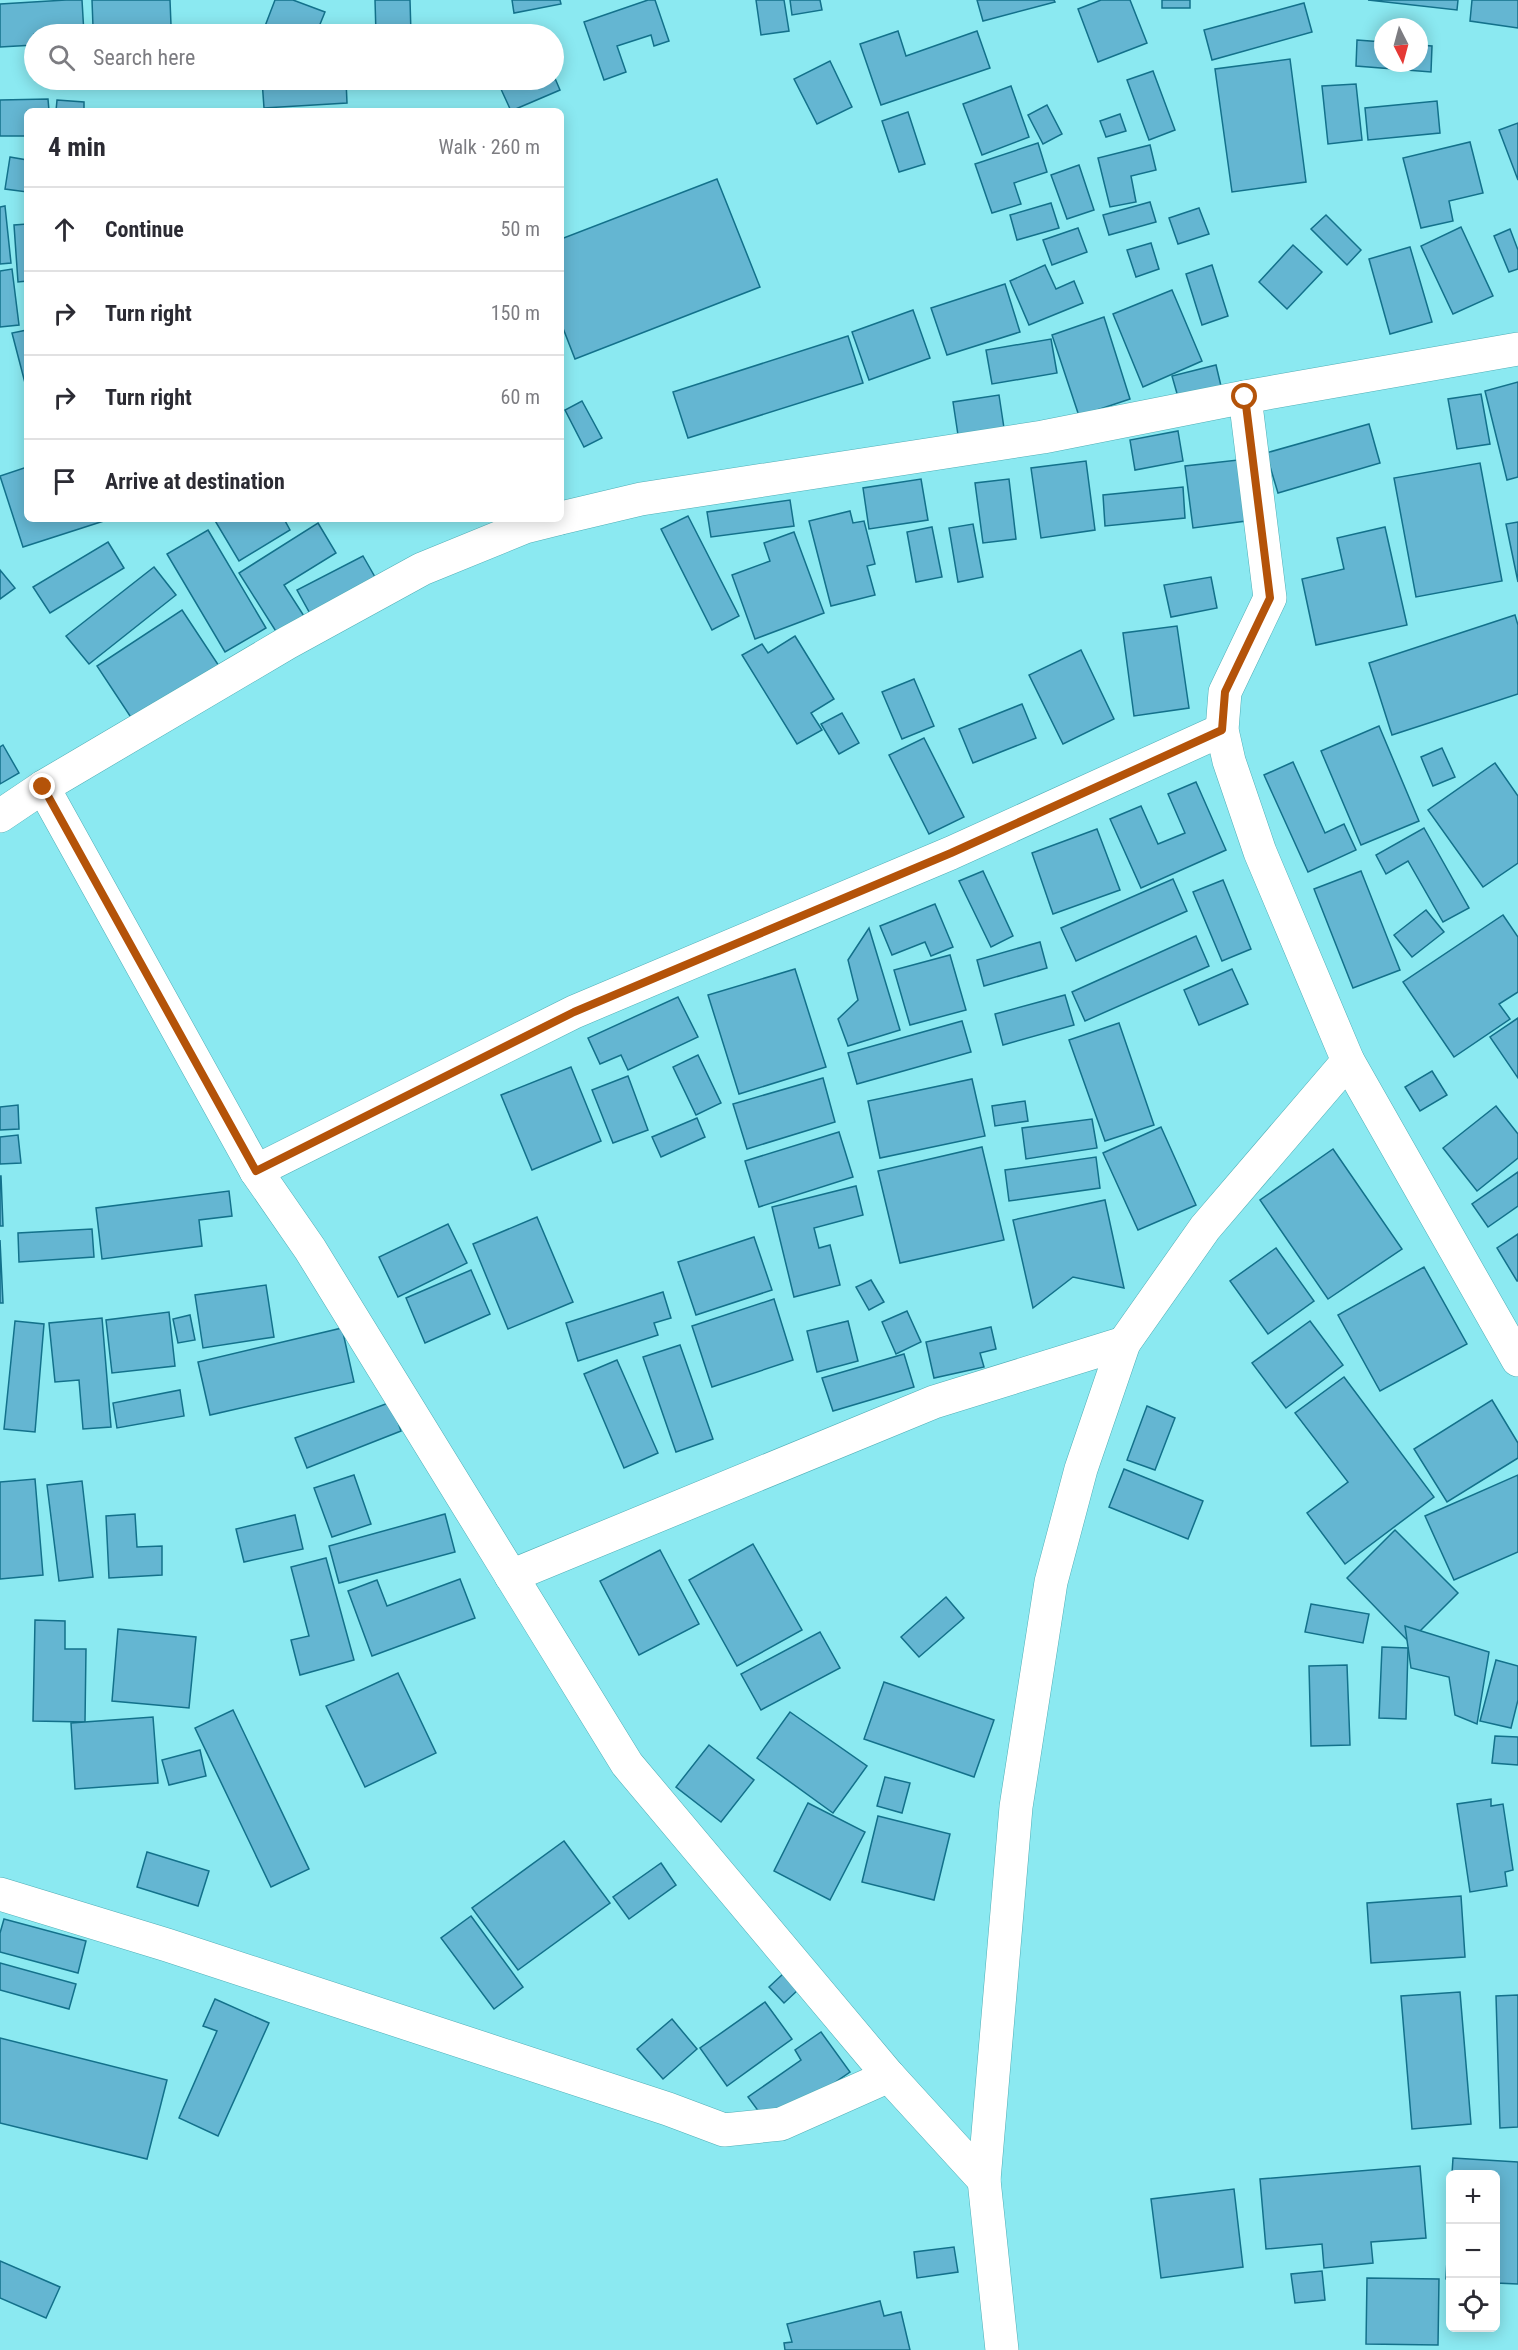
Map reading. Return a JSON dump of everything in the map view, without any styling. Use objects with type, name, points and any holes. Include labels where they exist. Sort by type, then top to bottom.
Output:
[{"type":"street","points":[[564,518],[641,499],[1043,437],[1245,397],[1518,349]]},
{"type":"street","points":[[1245,397],[1270,598],[1225,692],[1222,730],[1229,761],[1260,852],[1348,1061],[1518,1360]]},
{"type":"street","points":[[0,816],[43,787],[287,643],[422,569],[525,527],[546,522]]},
{"type":"street","points":[[256,1171],[574,1012],[951,853],[1222,730]]},
{"type":"street","points":[[43,787],[256,1171],[310,1250],[627,1764],[889,2076],[984,2180]]},
{"type":"street","points":[[1002,2350],[984,2180],[1016,1807],[1051,1582],[1081,1469],[1124,1343],[1205,1228],[1348,1061]]},
{"type":"street","points":[[511,1576],[934,1402],[1124,1343]]},
{"type":"street","points":[[0,1894],[289,1985],[657,2105],[724,2130],[781,2124],[889,2076]]},
{"type":"building","points":[[82,0],[83,24],[24,24],[24,46],[0,47],[0,4]]},
{"type":"building","points":[[92,0],[170,0],[171,24],[93,24]]},
{"type":"building","points":[[275,0],[293,0],[325,12],[320,24],[266,24]]},
{"type":"building","points":[[375,0],[410,0],[411,24],[376,24]]},
{"type":"building","points":[[512,0],[560,0],[561,4],[514,13]]},
{"type":"building","points":[[648,0],[655,0],[669,41],[654,46],[651,35],[617,46],[626,72],[604,80],[584,22]]},
{"type":"building","points":[[756,0],[784,0],[789,31],[761,35]]},
{"type":"building","points":[[790,0],[820,0],[822,10],[792,15]]},
{"type":"building","points":[[977,0],[1054,0],[1055,2],[983,21]]},
{"type":"building","points":[[1101,0],[1130,0],[1147,43],[1098,62],[1078,9]]},
{"type":"building","points":[[1162,0],[1190,0],[1190,8],[1162,8]]},
{"type":"building","points":[[1368,0],[1458,0],[1457,10]]},
{"type":"building","points":[[1472,0],[1518,0],[1518,28],[1470,21]]},
{"type":"building","points":[[1304,3],[1312,32],[1212,60],[1204,30]]},
{"type":"building","points":[[898,31],[906,56],[977,31],[990,68],[881,105],[860,44]]},
{"type":"building","points":[[1357,40],[1374,41],[1374,67],[1356,66]]},
{"type":"building","points":[[1428,46],[1432,46],[1431,72],[1428,72]]},
{"type":"building","points":[[1290,59],[1306,182],[1232,192],[1215,69]]},
{"type":"building","points":[[830,61],[852,107],[817,124],[794,79]]},
{"type":"building","points":[[1153,71],[1175,130],[1149,140],[1127,80]]},
{"type":"building","points":[[1356,84],[1362,140],[1328,144],[1322,86]]},
{"type":"building","points":[[1011,86],[1029,137],[982,155],[963,104]]},
{"type":"building","points":[[263,90],[346,90],[347,103],[264,108]]},
{"type":"building","points":[[501,90],[560,90],[518,108],[510,108]]},
{"type":"building","points":[[48,99],[49,108],[24,108],[24,136],[0,136],[0,100]]},
{"type":"building","points":[[57,100],[84,102],[84,108],[56,108]]},
{"type":"building","points":[[1437,101],[1440,133],[1368,140],[1365,108]]},
{"type":"building","points":[[1047,105],[1062,134],[1043,144],[1028,115]]},
{"type":"building","points":[[908,112],[925,164],[899,172],[882,121]]},
{"type":"building","points":[[1120,114],[1126,131],[1106,137],[1100,121]]},
{"type":"building","points":[[1518,123],[1518,180],[1499,130]]},
{"type":"building","points":[[1470,142],[1483,193],[1449,201],[1453,221],[1421,228],[1403,158]]},
{"type":"building","points":[[1038,143],[1047,172],[1014,183],[1021,204],[992,213],[975,164]]},
{"type":"building","points":[[1150,145],[1156,170],[1131,176],[1136,202],[1110,207],[1098,158]]},
{"type":"building","points":[[10,157],[24,159],[24,192],[5,189]]},
{"type":"building","points":[[1079,165],[1094,210],[1067,219],[1051,175]]},
{"type":"building","points":[[717,179],[760,287],[575,359],[564,331],[564,238]]},
{"type":"building","points":[[1150,202],[1156,222],[1109,235],[1103,215]]},
{"type":"building","points":[[1051,203],[1059,228],[1017,240],[1010,215]]},
{"type":"building","points":[[5,206],[11,263],[0,264],[0,207]]},
{"type":"building","points":[[1199,208],[1209,234],[1178,244],[1169,218]]},
{"type":"building","points":[[1326,215],[1361,250],[1347,265],[1311,229]]},
{"type":"building","points":[[24,224],[24,281],[18,282],[14,225]]},
{"type":"building","points":[[1461,227],[1493,296],[1453,314],[1421,246]]},
{"type":"building","points":[[1078,228],[1087,252],[1052,265],[1043,240]]},
{"type":"building","points":[[1510,229],[1518,250],[1518,269],[1509,272],[1494,236]]},
{"type":"building","points":[[1151,243],[1159,269],[1136,277],[1127,250]]},
{"type":"building","points":[[1293,245],[1322,272],[1287,309],[1259,282]]},
{"type":"building","points":[[1410,247],[1432,322],[1390,334],[1369,259]]},
{"type":"building","points":[[1045,265],[1056,289],[1074,281],[1083,303],[1029,325],[1010,281]]},
{"type":"building","points":[[1212,265],[1228,316],[1202,325],[1186,274]]},
{"type":"building","points":[[12,269],[19,325],[0,327],[0,271]]},
{"type":"building","points":[[1005,284],[1020,332],[947,355],[931,308]]},
{"type":"building","points":[[1172,290],[1202,361],[1143,387],[1113,314]]},
{"type":"building","points":[[913,310],[930,358],[869,380],[852,332]]},
{"type":"building","points":[[1104,317],[1130,399],[1079,416],[1052,335]]},
{"type":"building","points":[[24,331],[24,379],[12,333]]},
{"type":"building","points":[[848,336],[863,383],[688,438],[673,392]]},
{"type":"building","points":[[1051,339],[1057,373],[992,384],[986,350]]},
{"type":"building","points":[[1216,365],[1221,386],[1178,397],[1172,376]]},
{"type":"building","points":[[1518,382],[1518,477],[1507,480],[1485,391]]},
{"type":"building","points":[[1481,394],[1490,444],[1457,449],[1448,399]]},
{"type":"building","points":[[999,395],[1004,428],[958,435],[953,402]]},
{"type":"building","points":[[582,401],[602,438],[584,447],[565,410]]},
{"type":"building","points":[[1369,424],[1380,463],[1278,493],[1266,453]]},
{"type":"building","points":[[1178,431],[1183,461],[1135,470],[1130,440]]},
{"type":"building","points":[[1238,460],[1246,521],[1193,528],[1185,466]]},
{"type":"building","points":[[1086,461],[1095,530],[1041,538],[1031,468]]},
{"type":"building","points":[[1480,463],[1502,581],[1416,597],[1394,478]]},
{"type":"building","points":[[24,468],[24,522],[101,522],[23,547],[0,476]]},
{"type":"building","points":[[921,479],[928,520],[869,529],[863,488]]},
{"type":"building","points":[[1009,479],[1016,539],[983,543],[975,483]]},
{"type":"building","points":[[1183,487],[1185,518],[1105,526],[1103,495]]},
{"type":"building","points":[[790,500],[794,526],[711,537],[707,512]]},
{"type":"building","points":[[850,511],[853,523],[864,521],[875,564],[867,566],[875,595],[831,606],[809,521]]},
{"type":"building","points":[[688,516],[739,616],[712,630],[661,529]]},
{"type":"building","points":[[216,522],[286,522],[290,530],[239,561]]},
{"type":"building","points":[[1518,522],[1518,582],[1506,524]]},
{"type":"building","points":[[318,523],[336,553],[284,585],[304,616],[277,633],[239,573]]},
{"type":"building","points":[[973,524],[983,577],[958,582],[949,528]]},
{"type":"building","points":[[932,527],[942,577],[916,582],[907,532]]},
{"type":"building","points":[[1385,527],[1407,625],[1316,645],[1302,579],[1344,569],[1337,538]]},
{"type":"building","points":[[208,530],[266,628],[225,652],[167,554]]},
{"type":"building","points":[[794,532],[824,613],[755,639],[732,575],[770,561],[764,543]]},
{"type":"building","points":[[108,542],[124,568],[50,613],[33,587]]},
{"type":"building","points":[[363,556],[379,584],[313,619],[297,590]]},
{"type":"building","points":[[154,567],[176,595],[89,664],[66,636]]},
{"type":"building","points":[[0,570],[15,588],[0,599]]},
{"type":"building","points":[[1211,577],[1217,608],[1171,617],[1164,585]]},
{"type":"building","points":[[182,610],[219,666],[134,722],[97,666]]},
{"type":"building","points":[[1515,615],[1518,625],[1518,694],[1392,735],[1369,663]]},
{"type":"building","points":[[1177,626],[1189,708],[1134,716],[1123,633]]},
{"type":"building","points":[[795,636],[834,699],[811,713],[822,730],[797,744],[742,655],[762,644],[768,653]]},
{"type":"building","points":[[1081,650],[1114,719],[1063,744],[1029,675]]},
{"type":"building","points":[[914,679],[934,726],[902,739],[882,692]]},
{"type":"building","points":[[1022,704],[1036,738],[973,763],[959,729]]},
{"type":"building","points":[[842,713],[859,743],[839,754],[821,724]]},
{"type":"building","points":[[1379,726],[1419,821],[1361,845],[1321,751]]},
{"type":"building","points":[[924,738],[964,817],[929,834],[889,755]]},
{"type":"building","points":[[3,745],[19,773],[0,784],[0,747]]},
{"type":"building","points":[[1442,748],[1455,777],[1433,786],[1421,757]]},
{"type":"building","points":[[1293,762],[1325,833],[1344,824],[1356,850],[1308,872],[1264,775]]},
{"type":"building","points":[[1495,763],[1518,796],[1518,863],[1483,887],[1428,810]]},
{"type":"building","points":[[1196,782],[1226,850],[1141,888],[1110,819],[1141,806],[1158,844],[1185,833],[1168,794]]},
{"type":"building","points":[[1424,828],[1469,908],[1443,922],[1408,861],[1386,874],[1376,855]]},
{"type":"building","points":[[1097,829],[1120,890],[1053,914],[1032,853]]},
{"type":"building","points":[[983,871],[1013,936],[991,947],[959,881]]},
{"type":"building","points":[[1361,871],[1400,970],[1353,988],[1314,889]]},
{"type":"building","points":[[1173,879],[1187,911],[1076,961],[1061,928]]},
{"type":"building","points":[[1223,880],[1251,949],[1222,961],[1193,892]]},
{"type":"building","points":[[935,904],[953,947],[931,956],[925,942],[892,955],[880,926]]},
{"type":"building","points":[[1426,910],[1444,932],[1412,957],[1394,935]]},
{"type":"building","points":[[1503,915],[1518,937],[1518,992],[1499,1004],[1510,1019],[1454,1057],[1403,982]]},
{"type":"building","points":[[869,928],[900,1030],[848,1046],[838,1019],[858,1000],[848,960]]},
{"type":"building","points":[[1196,936],[1209,966],[1085,1021],[1072,992]]},
{"type":"building","points":[[1040,942],[1047,968],[984,986],[977,960]]},
{"type":"building","points":[[950,955],[966,1010],[910,1025],[894,970]]},
{"type":"building","points":[[795,969],[826,1067],[739,1094],[708,995]]},
{"type":"building","points":[[1232,969],[1248,1004],[1199,1025],[1184,990]]},
{"type":"building","points":[[1065,995],[1074,1025],[1003,1045],[995,1014]]},
{"type":"building","points":[[678,997],[698,1037],[628,1070],[621,1055],[600,1064],[588,1038]]},
{"type":"building","points":[[1518,1018],[1518,1078],[1490,1037]]},
{"type":"building","points":[[962,1021],[971,1052],[857,1084],[848,1053]]},
{"type":"building","points":[[1119,1023],[1154,1125],[1105,1141],[1069,1040]]},
{"type":"building","points":[[698,1055],[721,1103],[696,1115],[673,1067]]},
{"type":"building","points":[[571,1067],[601,1141],[532,1170],[501,1095]]},
{"type":"building","points":[[1432,1071],[1447,1095],[1420,1111],[1405,1087]]},
{"type":"building","points":[[628,1076],[648,1130],[613,1143],[592,1090]]},
{"type":"building","points":[[823,1078],[835,1122],[747,1149],[733,1104]]},
{"type":"building","points":[[972,1079],[985,1136],[880,1158],[868,1101]]},
{"type":"building","points":[[1025,1101],[1028,1121],[995,1126],[992,1106]]},
{"type":"building","points":[[18,1105],[19,1129],[0,1130],[0,1107]]},
{"type":"building","points":[[1496,1106],[1518,1134],[1518,1158],[1477,1191],[1443,1148]]},
{"type":"building","points":[[697,1118],[705,1137],[661,1157],[652,1137]]},
{"type":"building","points":[[1092,1119],[1097,1148],[1026,1159],[1022,1128]]},
{"type":"building","points":[[1161,1127],[1196,1205],[1138,1230],[1103,1153]]},
{"type":"building","points":[[839,1132],[853,1177],[759,1207],[745,1161]]},
{"type":"building","points":[[18,1135],[21,1163],[0,1164],[0,1137]]},
{"type":"building","points":[[982,1147],[1004,1240],[900,1263],[878,1171]]},
{"type":"building","points":[[1333,1149],[1402,1249],[1328,1299],[1260,1200]]},
{"type":"building","points":[[1096,1157],[1100,1188],[1009,1201],[1005,1170]]},
{"type":"building","points":[[1518,1172],[1518,1206],[1488,1227],[1472,1204]]},
{"type":"building","points":[[1,1176],[3,1226],[0,1226]]},
{"type":"building","points":[[856,1186],[863,1215],[814,1228],[819,1248],[830,1245],[840,1285],[794,1297],[772,1207]]},
{"type":"building","points":[[229,1191],[232,1216],[199,1220],[202,1246],[102,1259],[96,1208]]},
{"type":"building","points":[[1105,1200],[1124,1288],[1073,1277],[1033,1308],[1013,1220]]},
{"type":"building","points":[[537,1217],[573,1302],[508,1329],[473,1244]]},
{"type":"building","points":[[448,1224],[467,1263],[398,1297],[379,1257]]},
{"type":"building","points":[[92,1229],[94,1257],[19,1262],[18,1233]]},
{"type":"building","points":[[1518,1234],[1518,1281],[1517,1281],[1497,1248]]},
{"type":"building","points":[[754,1237],[772,1290],[696,1315],[678,1262]]},
{"type":"building","points":[[0,1240],[3,1303],[0,1303]]},
{"type":"building","points":[[1276,1248],[1314,1301],[1268,1334],[1230,1281]]},
{"type":"building","points":[[1424,1267],[1467,1344],[1380,1391],[1338,1315]]},
{"type":"building","points":[[471,1270],[490,1314],[425,1343],[406,1298]]},
{"type":"building","points":[[871,1280],[884,1302],[869,1310],[856,1287]]},
{"type":"building","points":[[266,1285],[274,1337],[203,1348],[195,1295]]},
{"type":"building","points":[[663,1292],[671,1318],[654,1323],[658,1335],[578,1361],[566,1323]]},
{"type":"building","points":[[774,1299],[793,1360],[712,1387],[692,1326]]},
{"type":"building","points":[[907,1311],[921,1342],[896,1354],[882,1322]]},
{"type":"building","points":[[169,1312],[175,1366],[112,1373],[106,1320]]},
{"type":"building","points":[[190,1315],[195,1340],[178,1343],[173,1319]]},
{"type":"building","points":[[102,1318],[111,1427],[83,1429],[79,1380],[55,1382],[49,1323]]},
{"type":"building","points":[[15,1321],[44,1324],[35,1432],[4,1429]]},
{"type":"building","points":[[848,1321],[858,1361],[817,1372],[807,1331]]},
{"type":"building","points":[[1310,1321],[1343,1365],[1286,1408],[1252,1363]]},
{"type":"building","points":[[991,1327],[996,1349],[980,1353],[984,1367],[934,1378],[926,1342]]},
{"type":"building","points":[[342,1328],[354,1382],[210,1415],[198,1362]]},
{"type":"building","points":[[680,1345],[713,1439],[676,1452],[643,1357]]},
{"type":"building","points":[[904,1354],[914,1387],[833,1411],[822,1378]]},
{"type":"building","points":[[617,1360],[658,1453],[624,1468],[584,1374]]},
{"type":"building","points":[[1344,1377],[1434,1497],[1345,1564],[1307,1513],[1348,1482],[1295,1413]]},
{"type":"building","points":[[180,1390],[184,1416],[117,1428],[113,1403]]},
{"type":"building","points":[[1492,1400],[1518,1443],[1518,1458],[1447,1502],[1414,1449]]},
{"type":"building","points":[[391,1402],[401,1431],[307,1468],[295,1438]]},
{"type":"building","points":[[1147,1406],[1175,1418],[1155,1470],[1127,1460]]},
{"type":"building","points":[[1124,1469],[1203,1501],[1188,1539],[1109,1507]]},
{"type":"building","points":[[354,1475],[371,1524],[332,1537],[314,1488]]},
{"type":"building","points":[[1518,1475],[1518,1552],[1454,1580],[1425,1516]]},
{"type":"building","points":[[35,1479],[43,1575],[0,1579],[0,1482]]},
{"type":"building","points":[[82,1481],[93,1577],[59,1581],[47,1485]]},
{"type":"building","points":[[135,1514],[137,1547],[162,1546],[162,1575],[109,1578],[106,1516]]},
{"type":"building","points":[[445,1514],[455,1552],[339,1583],[329,1546]]},
{"type":"building","points":[[295,1515],[303,1549],[244,1562],[236,1529]]},
{"type":"building","points":[[1395,1530],[1458,1593],[1409,1642],[1347,1578]]},
{"type":"building","points":[[753,1544],[802,1630],[737,1666],[689,1580]]},
{"type":"building","points":[[660,1550],[699,1624],[639,1655],[600,1581]]},
{"type":"building","points":[[326,1558],[354,1660],[300,1675],[291,1640],[309,1636],[291,1567]]},
{"type":"building","points":[[460,1579],[475,1618],[372,1656],[348,1591],[377,1580],[387,1606]]},
{"type":"building","points":[[946,1597],[964,1618],[919,1657],[901,1637]]},
{"type":"building","points":[[1311,1604],[1369,1614],[1363,1643],[1305,1632]]},
{"type":"building","points":[[35,1620],[65,1621],[65,1649],[86,1649],[85,1722],[33,1721]]},
{"type":"building","points":[[1405,1626],[1489,1652],[1477,1724],[1455,1715],[1449,1677],[1411,1668]]},
{"type":"building","points":[[118,1629],[196,1637],[189,1708],[112,1701]]},
{"type":"building","points":[[820,1632],[840,1668],[761,1710],[741,1674]]},
{"type":"building","points":[[1382,1647],[1408,1648],[1406,1719],[1379,1718]]},
{"type":"building","points":[[1496,1660],[1518,1666],[1518,1700],[1511,1728],[1480,1721]]},
{"type":"building","points":[[1347,1665],[1350,1745],[1311,1746],[1309,1666]]},
{"type":"building","points":[[398,1673],[436,1753],[365,1787],[326,1706]]},
{"type":"building","points":[[884,1682],[994,1720],[974,1777],[864,1739]]},
{"type":"building","points":[[233,1710],[309,1869],[271,1887],[195,1728]]},
{"type":"building","points":[[790,1712],[867,1766],[833,1813],[757,1758]]},
{"type":"building","points":[[153,1717],[158,1783],[75,1789],[71,1723]]},
{"type":"building","points":[[1495,1736],[1518,1737],[1518,1765],[1492,1763]]},
{"type":"building","points":[[709,1745],[754,1780],[721,1822],[676,1787]]},
{"type":"building","points":[[200,1750],[206,1776],[169,1785],[162,1760]]},
{"type":"building","points":[[885,1777],[910,1783],[902,1813],[877,1806]]},
{"type":"building","points":[[1491,1799],[1491,1806],[1503,1804],[1513,1870],[1505,1872],[1507,1886],[1470,1892],[1457,1804]]},
{"type":"building","points":[[808,1803],[865,1832],[830,1900],[774,1871]]},
{"type":"building","points":[[878,1816],[950,1834],[934,1900],[862,1882]]},
{"type":"building","points":[[564,1841],[610,1903],[518,1970],[472,1908]]},
{"type":"building","points":[[147,1852],[209,1871],[198,1906],[137,1887]]},
{"type":"building","points":[[661,1863],[676,1885],[629,1919],[613,1897]]},
{"type":"building","points":[[1461,1896],[1465,1957],[1371,1963],[1367,1903]]},
{"type":"building","points":[[471,1916],[523,1987],[494,2009],[441,1938]]},
{"type":"building","points":[[4,1919],[86,1941],[78,1973],[0,1952],[0,1933]]},
{"type":"building","points":[[0,1963],[76,1984],[69,2009],[0,1990]]},
{"type":"building","points":[[784,1973],[799,1989],[784,2003],[769,1987]]},
{"type":"building","points":[[1460,1992],[1471,2124],[1412,2129],[1401,1996]]},
{"type":"building","points":[[1518,1995],[1518,2127],[1500,2128],[1496,1996]]},
{"type":"building","points":[[215,1999],[269,2023],[218,2136],[179,2118],[217,2031],[203,2026]]},
{"type":"building","points":[[765,2002],[792,2039],[727,2086],[700,2048]]},
{"type":"building","points":[[672,2019],[697,2049],[663,2079],[637,2049]]},
{"type":"building","points":[[821,2032],[850,2072],[770,2127],[748,2097],[801,2060],[795,2050]]},
{"type":"building","points":[[0,2038],[167,2080],[147,2159],[0,2123]]},
{"type":"building","points":[[1453,2158],[1518,2162],[1518,2284],[1500,2283],[1500,2170],[1452,2170]]},
{"type":"building","points":[[1420,2166],[1426,2238],[1371,2242],[1373,2263],[1324,2268],[1322,2244],[1266,2249],[1260,2179]]},
{"type":"building","points":[[1234,2189],[1243,2267],[1161,2278],[1151,2199]]},
{"type":"building","points":[[954,2247],[958,2272],[917,2278],[914,2252]]},
{"type":"building","points":[[0,2261],[60,2287],[46,2318],[0,2298]]},
{"type":"building","points":[[1322,2271],[1325,2300],[1295,2303],[1291,2274]]},
{"type":"building","points":[[1367,2278],[1439,2279],[1438,2345],[1366,2344]]},
{"type":"building","points":[[880,2301],[884,2316],[901,2312],[910,2350],[785,2350],[784,2343],[792,2342],[787,2324]]},
{"type":"route","points":[[43,787],[256,1171],[574,1012],[951,853],[1222,730],[1225,692],[1270,598],[1245,397]]}]
